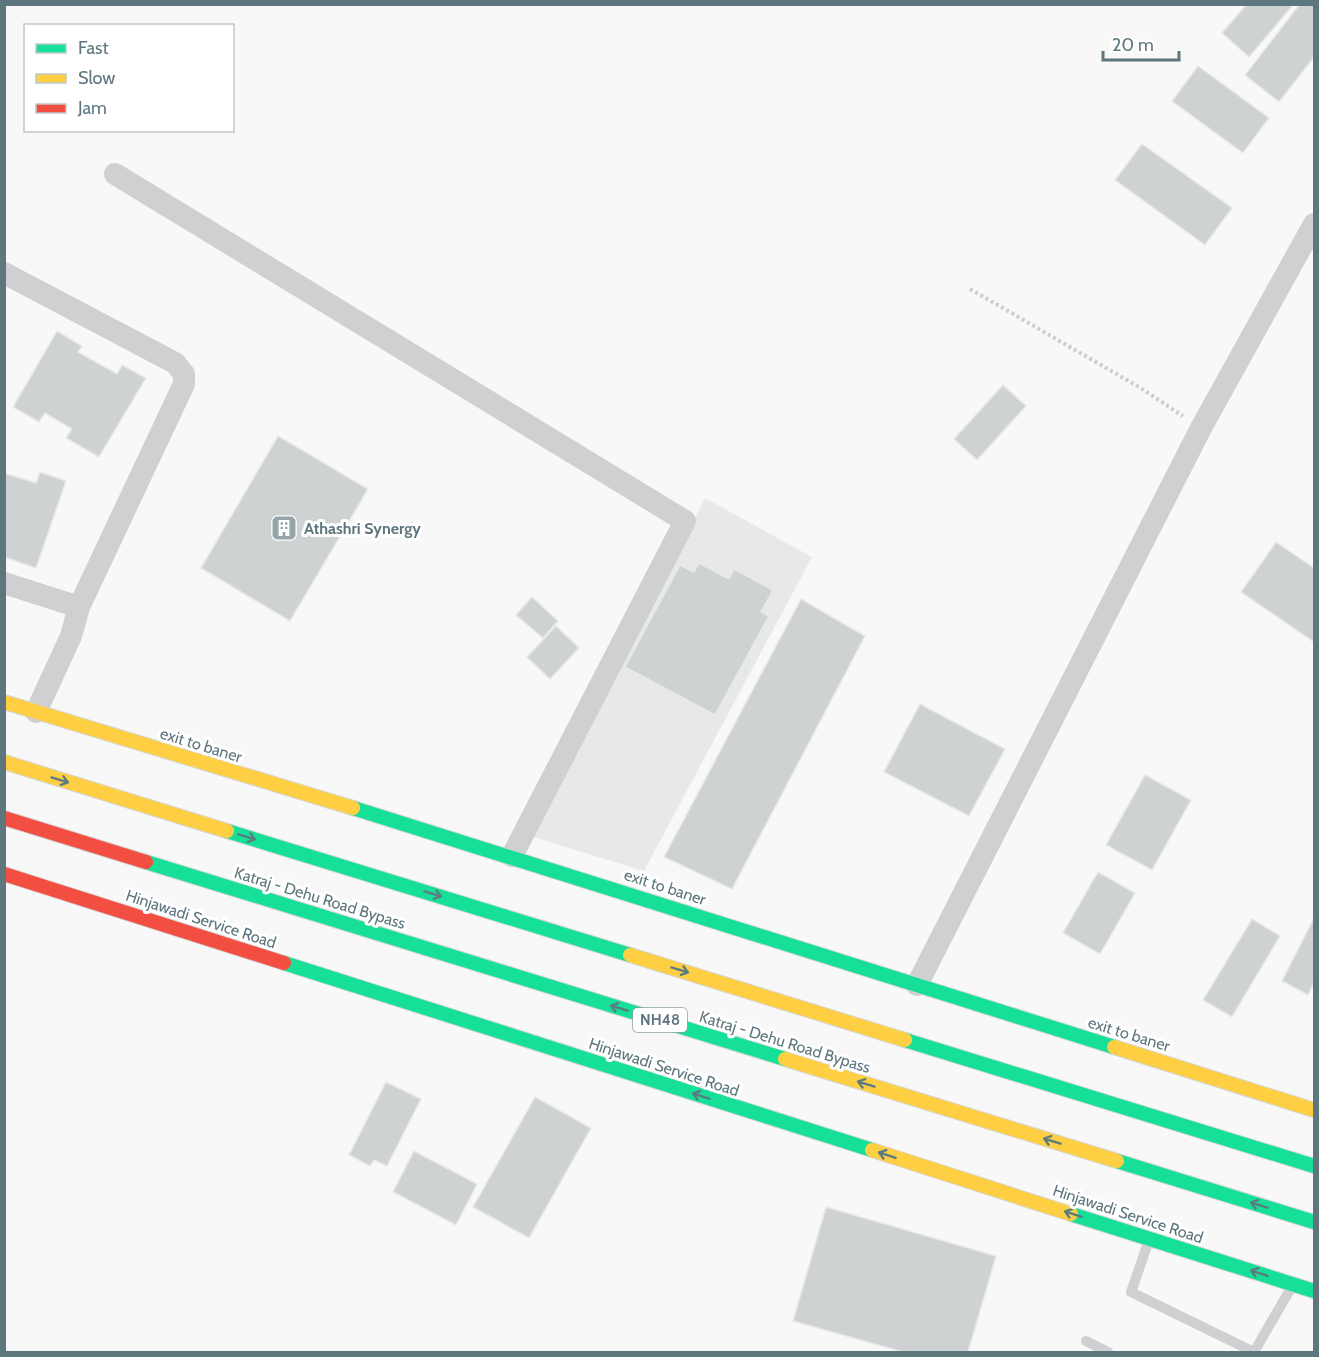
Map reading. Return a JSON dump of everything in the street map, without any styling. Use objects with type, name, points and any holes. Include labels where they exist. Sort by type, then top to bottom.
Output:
[{"type":"main road","name":"exit to baner","points":[[4,702],[512,856],[1314,1110]]},
{"type":"main road","points":[[4,762],[1314,1166]]},
{"type":"main road","name":"Katraj - Dehu Road Bypass","points":[[4,818],[1314,1222]]},
{"type":"main road","name":"Hinjawadi Service Road","points":[[4,874],[1314,1291]]},
{"type":"street","points":[[115,174],[685,521],[512,856]]},
{"type":"street","points":[[917,985],[1201,428],[1314,224]]},
{"type":"street","points":[[4,273],[175,363],[184,374],[184,384],[79,607],[71,636],[36,712]]},
{"type":"street","points":[[4,583],[79,607]]},
{"type":"lane","points":[[1149,1238],[1131,1292],[1254,1352],[1293,1284]]},
{"type":"lane","points":[[1086,1341],[1108,1353]]},
{"type":"path","points":[[970,289],[1139,387],[1201,428]]},
{"type":"shaded area","points":[[705,498],[812,557],[644,871],[530,836]]},
{"type":"building","points":[[1247,4],[1294,4],[1249,57],[1222,33]]},
{"type":"building","points":[[1300,4],[1314,4],[1314,57],[1279,102],[1245,75]]},
{"type":"building","points":[[1198,66],[1269,118],[1243,153],[1172,101]]},
{"type":"building","points":[[1142,144],[1232,208],[1205,245],[1115,180]]},
{"type":"building","points":[[57,331],[82,346],[78,352],[117,374],[122,365],[146,378],[99,457],[66,438],[72,429],[45,413],[39,422],[13,407]]},
{"type":"building","points":[[1003,385],[1026,406],[977,460],[954,439]]},
{"type":"building","name":"Athashri Synergy","points":[[278,436],[368,489],[290,621],[201,568]]},
{"type":"building","points":[[40,472],[66,481],[36,568],[4,557],[4,473],[36,483]]},
{"type":"building","points":[[1276,542],[1314,568],[1314,642],[1241,592]]},
{"type":"building","points":[[699,563],[729,579],[734,569],[773,590],[761,612],[769,616],[715,715],[625,667],[680,565],[694,572]]},
{"type":"building","points":[[532,597],[558,621],[543,638],[516,615]]},
{"type":"building","points":[[801,599],[865,636],[732,889],[664,857]]},
{"type":"building","points":[[556,626],[579,648],[550,679],[527,657]]},
{"type":"building","points":[[920,704],[1005,749],[969,816],[884,772]]},
{"type":"building","points":[[1145,775],[1191,800],[1152,870],[1106,845]]},
{"type":"building","points":[[1098,872],[1135,893],[1100,954],[1063,933]]},
{"type":"building","points":[[1314,918],[1314,982],[1308,995],[1282,981]]},
{"type":"building","points":[[1252,919],[1280,936],[1232,1017],[1203,1000]]},
{"type":"building","points":[[386,1082],[421,1099],[387,1166],[374,1160],[370,1166],[349,1155]]},
{"type":"building","points":[[535,1097],[591,1128],[529,1238],[473,1207]]},
{"type":"building","points":[[414,1151],[477,1184],[456,1225],[393,1192]]},
{"type":"building","points":[[826,1207],[996,1256],[968,1352],[903,1352],[793,1321]]},
{"type":"traffic: fast","points":[[353,808],[1114,1047]]},
{"type":"traffic: fast","points":[[227,831],[630,955]]},
{"type":"traffic: fast","points":[[146,862],[785,1059]]},
{"type":"traffic: fast","points":[[284,963],[872,1150]]},
{"type":"traffic: fast","points":[[905,1040],[1314,1166]]},
{"type":"traffic: fast","points":[[1117,1161],[1314,1222]]},
{"type":"traffic: fast","points":[[1071,1214],[1314,1291]]},
{"type":"traffic: slow","points":[[4,702],[353,808]]},
{"type":"traffic: slow","points":[[4,762],[227,831]]},
{"type":"traffic: slow","points":[[630,955],[905,1040]]},
{"type":"traffic: slow","points":[[1114,1047],[1314,1110]]},
{"type":"traffic: slow","points":[[785,1059],[1117,1161]]},
{"type":"traffic: slow","points":[[872,1150],[1071,1214]]},
{"type":"traffic: jam","points":[[4,818],[146,862]]},
{"type":"traffic: jam","points":[[4,874],[284,963]]},
{"type":"place","name":"Athashri Synergy","points":[[284,528]]}]
